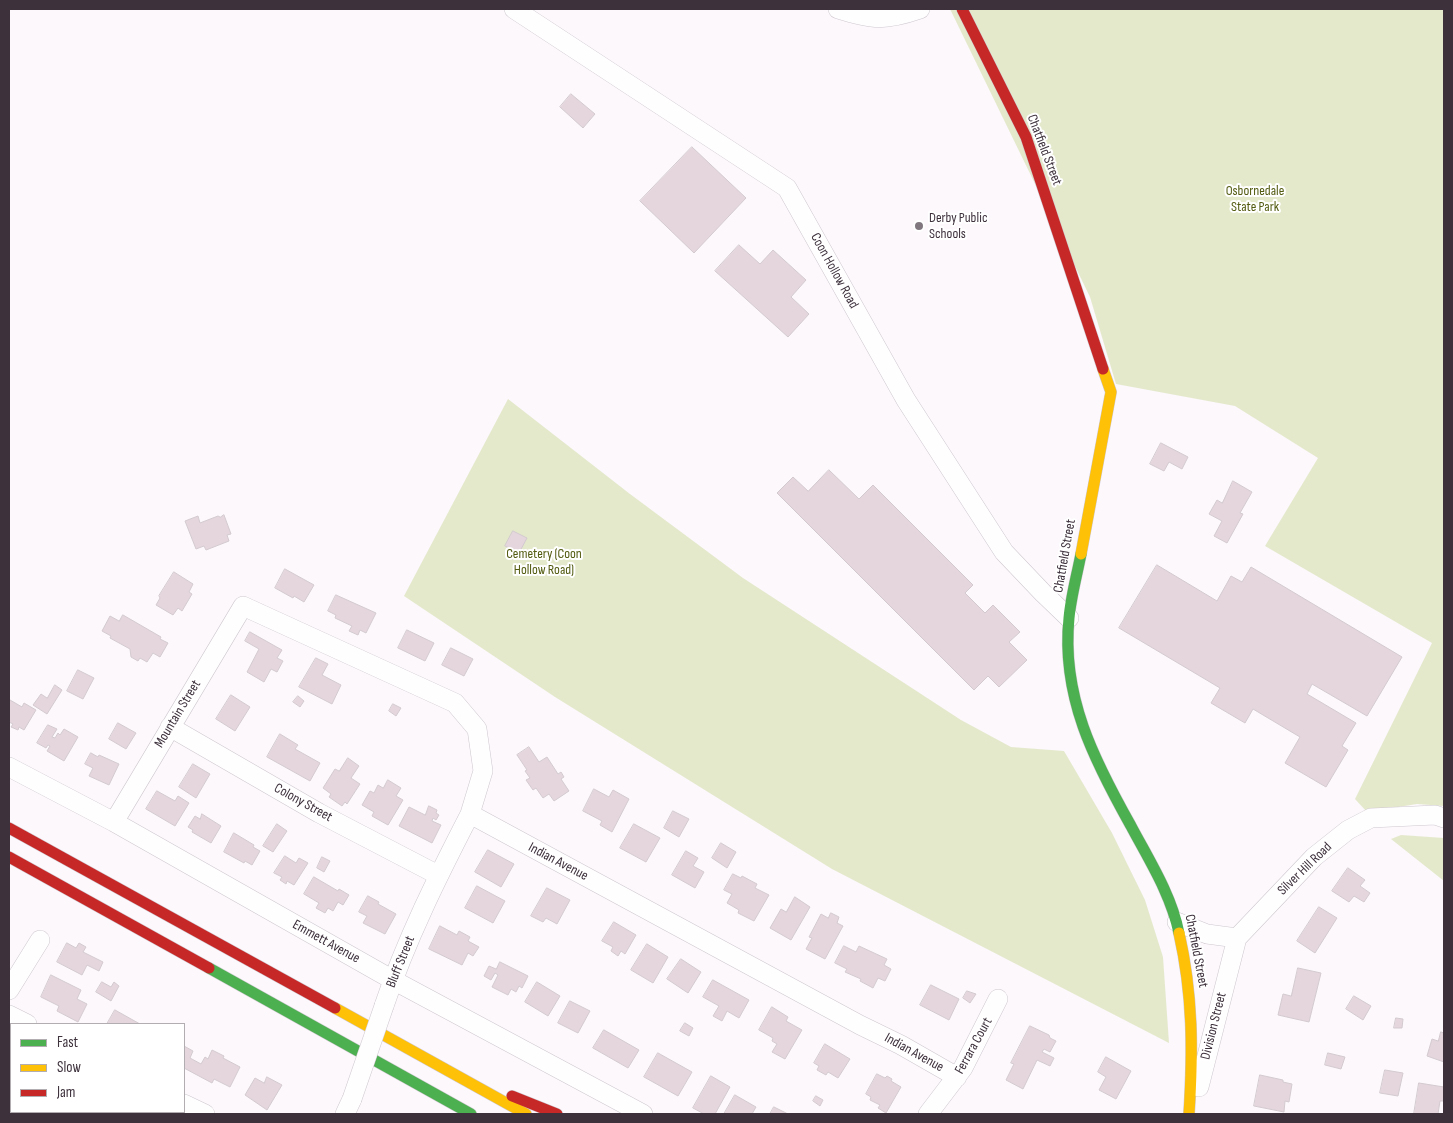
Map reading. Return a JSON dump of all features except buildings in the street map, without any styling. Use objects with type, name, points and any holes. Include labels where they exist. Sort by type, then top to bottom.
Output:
[{"type":"main road","name":"Chatfield Street","points":[[962,9],[1026,137],[1111,392],[1069,618],[1069,662],[1075,702],[1088,744],[1163,885],[1177,922],[1187,968],[1191,1013],[1191,1114]]},
{"type":"main road","points":[[9,828],[526,1114]]},
{"type":"main road","points":[[9,857],[471,1114]]},
{"type":"main road","points":[[307,1024],[383,1078]]},
{"type":"main road","points":[[438,1066],[557,1114]]},
{"type":"street","name":"Coon Hollow Road","points":[[514,9],[787,188],[906,400],[1004,552],[1042,593],[1069,618]]},
{"type":"street","points":[[838,9],[871,19],[899,16],[920,9]]},
{"type":"street","name":"Mountain Street","points":[[114,822],[243,606],[455,703],[478,729],[483,771],[470,814]]},
{"type":"street","name":"Colony Street","points":[[170,727],[319,813],[438,875]]},
{"type":"street","name":"Emmett Avenue","points":[[9,767],[114,822],[393,980],[644,1114]]},
{"type":"street","name":"Bluff Street","points":[[348,1107],[393,980],[438,875],[470,814]]},
{"type":"street","name":"Indian Avenue","points":[[470,814],[901,1045],[957,1077]]},
{"type":"street","name":"Silver Hill Road","points":[[1237,938],[1314,857],[1348,830],[1371,818],[1435,815],[1444,818]]},
{"type":"street","points":[[1177,922],[1207,934],[1237,938]]},
{"type":"street","name":"Division Street","points":[[1191,1114],[1237,938]]},
{"type":"street","points":[[9,990],[40,940]]},
{"type":"street","name":"Ferrara Court","points":[[928,1114],[968,1060],[998,999]]},
{"type":"street","points":[[9,1015],[25,1023]]},
{"type":"street","points":[[185,1104],[205,1114]]},
{"type":"green space","name":"Osbornedale State Park","points":[[950,9],[1444,9],[1444,806],[1417,804],[1367,812],[1355,799],[1432,643],[1265,546],[1318,458],[1235,406],[1116,384],[1090,297]]},
{"type":"green space","name":"Cemetery (Coon Hollow Road)","points":[[508,399],[630,494],[743,578],[961,720],[1011,747],[1064,751],[1112,833],[1145,900],[1163,957],[1169,1043],[832,869],[555,697],[404,596]]},
{"type":"green space","points":[[1401,835],[1444,838],[1444,881],[1391,839]]},
{"type":"traffic: fast","points":[[1081,554],[1069,618],[1068,647],[1075,701],[1093,752],[1159,878],[1171,905],[1179,933]]},
{"type":"traffic: fast","points":[[209,968],[471,1114]]},
{"type":"traffic: slow","points":[[1081,554],[1111,392],[1103,369]]},
{"type":"traffic: slow","points":[[1179,933],[1184,956],[1191,1023],[1189,1114]]},
{"type":"traffic: slow","points":[[335,1008],[526,1114]]},
{"type":"traffic: jam","points":[[962,9],[1026,137],[1103,369]]},
{"type":"traffic: jam","points":[[9,828],[335,1008]]},
{"type":"traffic: jam","points":[[9,857],[209,968]]},
{"type":"traffic: jam","points":[[512,1096],[557,1114]]},
{"type":"place","name":"Derby Public Schools","points":[[919,226]]}]
